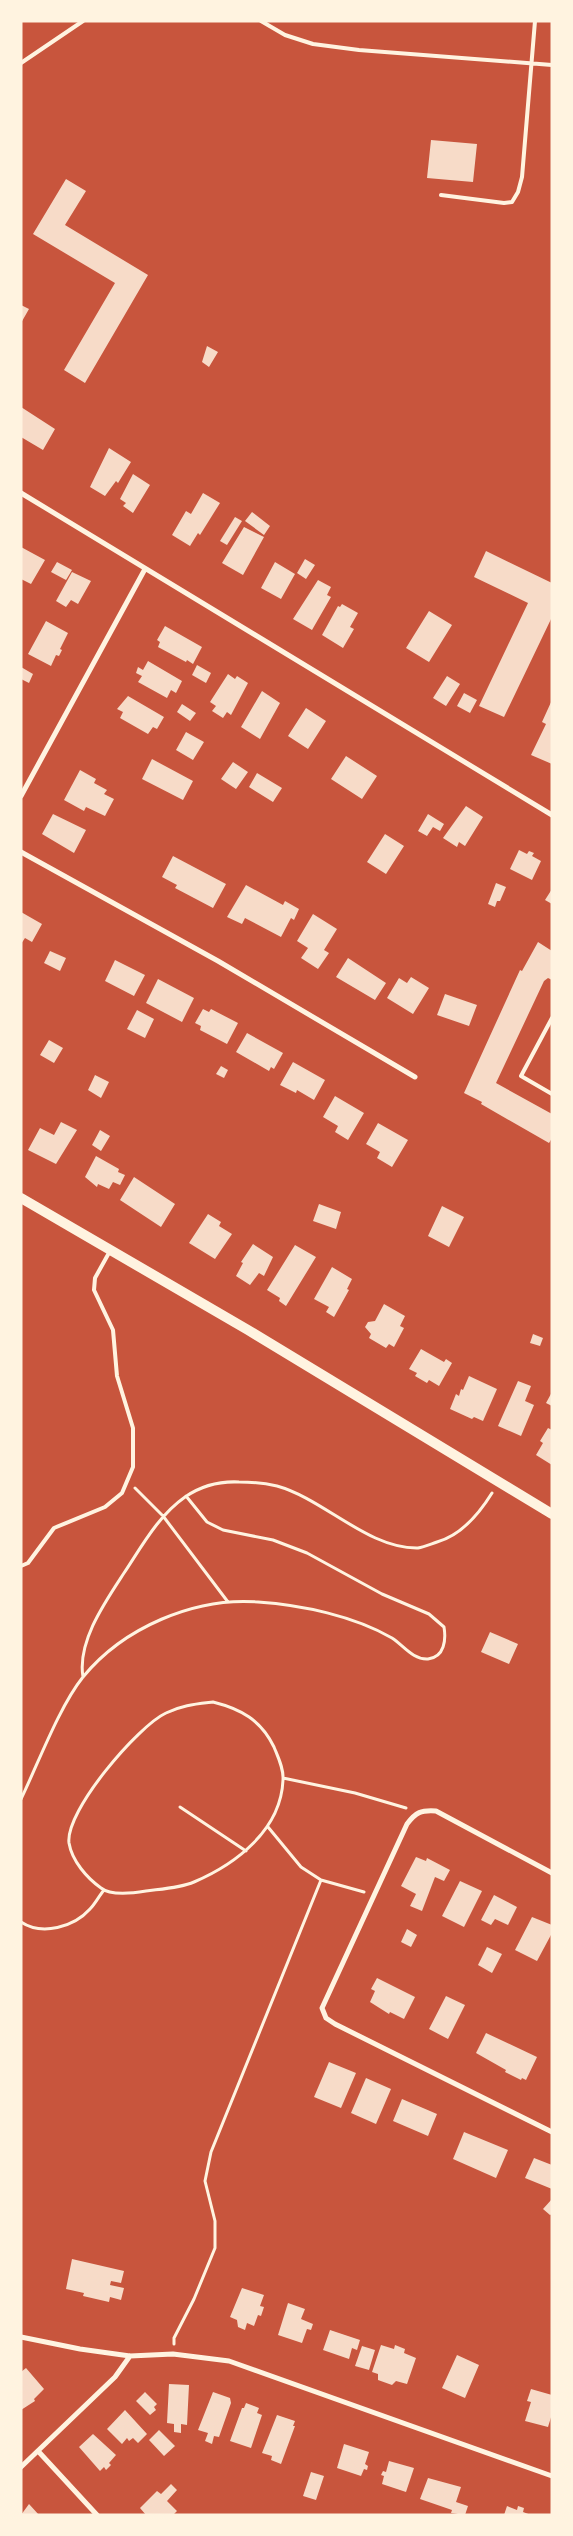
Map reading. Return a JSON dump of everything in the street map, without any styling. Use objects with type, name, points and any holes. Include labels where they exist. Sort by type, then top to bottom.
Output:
[{"type":"main road","points":[[21,1198],[552,1514]]},
{"type":"street","points":[[21,493],[552,815]]},
{"type":"street","points":[[21,796],[145,569]]},
{"type":"street","points":[[21,852],[218,961],[415,1076]]},
{"type":"street","points":[[552,1873],[436,1811],[425,1810],[416,1812],[407,1824],[322,2008],[326,2018],[335,2024],[552,2132]]},
{"type":"street","points":[[21,2337],[80,2349],[130,2356],[173,2354],[229,2362],[552,2476]]},
{"type":"street","points":[[21,2467],[115,2377],[130,2356]]},
{"type":"street","points":[[38,2451],[96,2515]]},
{"type":"lane","points":[[21,63],[83,21]]},
{"type":"lane","points":[[261,21],[285,35],[313,44],[552,64]]},
{"type":"lane","points":[[442,195],[504,203],[512,202],[518,192],[522,177],[535,21]]},
{"type":"lane","points":[[552,1018],[521,1076],[552,1094]]},
{"type":"lane","points":[[21,1566],[28,1563],[54,1528],[105,1507],[122,1493],[134,1467],[133,1428],[117,1376],[113,1330],[94,1290],[95,1278],[111,1250]]},
{"type":"path","points":[[129,1480],[163,1516],[228,1602]]},
{"type":"path","points":[[83,1678],[81,1666],[84,1646],[122,1577],[163,1516],[186,1496],[207,1485],[228,1481],[278,1486],[375,1537],[398,1545],[420,1548],[444,1540],[466,1526],[482,1507],[498,1481]]},
{"type":"path","points":[[21,1799],[61,1716],[83,1678],[116,1646],[152,1624],[183,1612],[228,1602],[257,1602],[328,1614],[364,1625],[393,1639],[415,1656],[427,1659],[435,1656],[442,1649],[446,1639],[444,1626],[429,1614],[382,1594],[307,1552],[273,1540],[223,1530],[207,1522],[186,1496]]},
{"type":"path","points":[[213,1702],[234,1707],[252,1717],[270,1739],[280,1762],[284,1778],[268,1827],[246,1851],[192,1883],[132,1893],[104,1890],[88,1878],[75,1859],[69,1842],[78,1810],[103,1774],[154,1720],[187,1704],[213,1702]]},
{"type":"path","points":[[284,1778],[356,1793],[416,1812]]},
{"type":"path","points":[[180,1806],[246,1851]]},
{"type":"path","points":[[268,1827],[301,1867],[321,1880],[374,1895]]},
{"type":"path","points":[[173,2354],[174,2338],[194,2299],[216,2248],[215,2220],[205,2181],[211,2152],[321,1880]]},
{"type":"path","points":[[21,1922],[41,1929],[53,1929],[71,1923],[89,1910],[104,1890]]},
{"type":"building","points":[[431,140],[477,144],[473,182],[427,178]]},
{"type":"building","points":[[66,179],[86,191],[65,225],[148,275],[85,383],[64,370],[115,283],[33,234]]},
{"type":"building","points":[[21,305],[29,309],[21,323]]},
{"type":"building","points":[[207,346],[218,352],[209,367],[202,362]]},
{"type":"building","points":[[21,407],[55,429],[43,450],[21,437]]},
{"type":"building","points":[[109,448],[131,462],[118,483],[116,481],[105,496],[90,487]]},
{"type":"building","points":[[133,474],[150,485],[133,513],[123,506],[126,503],[120,499]]},
{"type":"building","points":[[203,493],[220,503],[200,535],[198,533],[190,546],[172,535],[186,511],[191,514]]},
{"type":"building","points":[[252,512],[270,526],[264,535],[245,521]]},
{"type":"building","points":[[235,517],[242,521],[227,545],[220,541]]},
{"type":"building","points":[[244,527],[264,537],[243,575],[222,563]]},
{"type":"building","points":[[21,547],[45,560],[31,584],[21,579]]},
{"type":"building","points":[[486,551],[552,583],[552,617],[504,717],[479,706],[528,603],[474,577]]},
{"type":"building","points":[[305,559],[315,565],[306,579],[297,573]]},
{"type":"building","points":[[57,562],[72,570],[66,580],[51,572]]},
{"type":"building","points":[[275,562],[295,574],[281,599],[261,588]]},
{"type":"building","points":[[72,572],[91,581],[78,604],[71,600],[66,607],[56,601]]},
{"type":"building","points":[[318,580],[331,587],[327,595],[331,597],[312,630],[293,619]]},
{"type":"building","points":[[342,604],[358,613],[350,627],[354,629],[343,648],[322,635],[338,606],[340,607]]},
{"type":"building","points":[[429,611],[452,625],[429,662],[406,648]]},
{"type":"building","points":[[46,621],[68,633],[60,649],[62,650],[59,656],[56,655],[51,666],[28,654]]},
{"type":"building","points":[[165,626],[202,647],[193,664],[158,647],[160,642],[157,640]]},
{"type":"building","points":[[148,661],[182,681],[176,693],[171,690],[167,698],[138,682],[142,676],[136,673],[138,667],[143,670]]},
{"type":"building","points":[[197,665],[211,673],[206,683],[192,675]]},
{"type":"building","points":[[21,667],[33,674],[29,683],[21,679]]},
{"type":"building","points":[[228,674],[235,679],[237,676],[248,683],[231,715],[227,712],[223,718],[212,711],[216,706],[210,702]]},
{"type":"building","points":[[447,676],[460,684],[446,706],[433,698]]},
{"type":"building","points":[[262,691],[280,703],[260,739],[241,727]]},
{"type":"building","points":[[464,693],[477,700],[470,713],[457,706]]},
{"type":"building","points":[[128,696],[164,717],[157,729],[153,727],[148,734],[120,718],[123,712],[117,709]]},
{"type":"building","points":[[552,700],[552,764],[531,755],[546,724],[542,722]]},
{"type":"building","points":[[182,704],[196,713],[190,721],[177,712]]},
{"type":"building","points":[[306,708],[326,721],[308,749],[288,736]]},
{"type":"building","points":[[186,732],[204,742],[193,760],[176,750]]},
{"type":"building","points":[[346,756],[377,776],[362,799],[331,779]]},
{"type":"building","points":[[152,759],[193,781],[183,800],[142,779]]},
{"type":"building","points":[[233,762],[248,772],[236,789],[221,779]]},
{"type":"building","points":[[80,770],[96,779],[94,783],[107,790],[104,794],[114,799],[105,816],[86,807],[84,811],[64,800]]},
{"type":"building","points":[[257,773],[282,788],[273,802],[249,787]]},
{"type":"building","points":[[466,806],[483,817],[465,846],[459,842],[457,847],[443,838]]},
{"type":"building","points":[[53,814],[86,830],[74,853],[42,834]]},
{"type":"building","points":[[428,814],[444,824],[440,831],[433,827],[427,836],[418,831]]},
{"type":"building","points":[[385,834],[404,846],[386,874],[367,862]]},
{"type":"building","points":[[519,850],[527,854],[529,851],[534,853],[532,856],[541,861],[532,880],[510,869]]},
{"type":"building","points":[[173,856],[226,884],[213,908],[175,888],[177,885],[162,877]]},
{"type":"building","points":[[496,883],[506,887],[495,907],[488,904]]},
{"type":"building","points":[[246,885],[283,905],[285,901],[299,909],[294,920],[291,918],[281,937],[245,918],[242,924],[227,917]]},
{"type":"building","points":[[552,889],[552,904],[545,900]]},
{"type":"building","points":[[21,912],[42,924],[32,942],[25,938],[21,944]]},
{"type":"building","points":[[313,914],[337,929],[324,950],[329,953],[318,969],[301,958],[308,948],[297,941]]},
{"type":"building","points":[[538,942],[552,951],[552,980],[548,978],[544,981],[496,1083],[552,1114],[552,1138],[549,1143],[464,1093],[520,970],[522,971]]},
{"type":"building","points":[[50,951],[66,958],[60,971],[44,963]]},
{"type":"building","points":[[348,958],[386,983],[375,1000],[336,977]]},
{"type":"building","points":[[115,960],[145,975],[134,996],[105,981]]},
{"type":"building","points":[[411,977],[429,988],[413,1014],[387,998],[399,978],[407,983]]},
{"type":"building","points":[[158,979],[194,998],[182,1022],[146,1003]]},
{"type":"building","points":[[445,994],[477,1005],[469,1026],[437,1015]]},
{"type":"building","points":[[203,1009],[209,1012],[211,1009],[238,1023],[227,1044],[200,1030],[201,1026],[195,1023]]},
{"type":"building","points":[[137,1010],[154,1019],[145,1038],[127,1029]]},
{"type":"building","points":[[247,1033],[283,1053],[274,1069],[271,1067],[269,1071],[236,1052]]},
{"type":"building","points":[[49,1040],[63,1048],[54,1063],[40,1055]]},
{"type":"building","points":[[293,1062],[325,1080],[314,1100],[297,1090],[296,1093],[280,1085]]},
{"type":"building","points":[[221,1066],[228,1070],[224,1078],[216,1074]]},
{"type":"building","points":[[95,1075],[109,1082],[101,1098],[88,1090]]},
{"type":"building","points":[[335,1096],[364,1113],[348,1140],[335,1132],[338,1126],[323,1117]]},
{"type":"building","points":[[61,1122],[77,1130],[56,1164],[28,1150],[40,1128],[54,1135]]},
{"type":"building","points":[[378,1123],[408,1140],[392,1167],[377,1158],[380,1152],[366,1144]]},
{"type":"building","points":[[100,1130],[110,1136],[101,1151],[92,1145]]},
{"type":"building","points":[[96,1156],[119,1169],[118,1172],[125,1175],[120,1185],[113,1182],[109,1189],[98,1184],[97,1187],[85,1177]]},
{"type":"building","points":[[134,1177],[175,1204],[161,1227],[120,1200]]},
{"type":"building","points":[[319,1204],[341,1212],[336,1229],[313,1221]]},
{"type":"building","points":[[442,1206],[464,1217],[449,1247],[428,1236]]},
{"type":"building","points":[[208,1214],[221,1222],[219,1226],[232,1234],[215,1259],[189,1243]]},
{"type":"building","points":[[253,1244],[273,1257],[264,1276],[259,1273],[250,1285],[236,1276],[243,1263],[241,1262]]},
{"type":"building","points":[[295,1245],[316,1257],[286,1306],[279,1301],[280,1298],[267,1290]]},
{"type":"building","points":[[332,1267],[352,1279],[347,1289],[349,1290],[334,1317],[326,1312],[329,1307],[314,1299]]},
{"type":"building","points":[[384,1304],[405,1316],[400,1326],[404,1328],[394,1347],[389,1344],[386,1348],[369,1338],[371,1334],[365,1327],[368,1322],[375,1321]]},
{"type":"building","points":[[533,1334],[543,1338],[540,1346],[530,1343]]},
{"type":"building","points":[[421,1349],[444,1362],[446,1359],[452,1363],[439,1386],[429,1380],[427,1383],[415,1376],[417,1373],[409,1369]]},
{"type":"building","points":[[469,1376],[497,1389],[483,1421],[474,1417],[472,1419],[450,1409],[456,1394],[459,1396]]},
{"type":"building","points":[[518,1381],[531,1386],[525,1401],[534,1405],[521,1436],[498,1426]]},
{"type":"building","points":[[552,1392],[552,1406],[546,1403]]},
{"type":"building","points":[[548,1428],[552,1430],[552,1465],[536,1455],[543,1443],[540,1441]]},
{"type":"building","points":[[490,1632],[518,1644],[509,1664],[481,1652]]},
{"type":"building","points":[[416,1857],[426,1861],[427,1858],[450,1870],[444,1881],[435,1877],[422,1911],[410,1906],[416,1894],[401,1886]]},
{"type":"building","points":[[460,1881],[482,1891],[464,1927],[442,1916]]},
{"type":"building","points":[[494,1895],[517,1907],[508,1925],[495,1919],[491,1925],[481,1920]]},
{"type":"building","points":[[532,1917],[552,1925],[552,1933],[537,1961],[515,1950]]},
{"type":"building","points":[[407,1929],[417,1935],[411,1947],[401,1942]]},
{"type":"building","points":[[487,1947],[502,1954],[492,1973],[478,1965]]},
{"type":"building","points":[[377,1978],[415,1997],[404,2019],[390,2012],[389,2014],[370,2002],[375,1991],[371,1989]]},
{"type":"building","points":[[446,1996],[465,2005],[448,2039],[429,2029]]},
{"type":"building","points":[[486,2033],[537,2057],[526,2080],[522,2078],[521,2080],[505,2072],[506,2070],[476,2053]]},
{"type":"building","points":[[329,2062],[356,2073],[341,2108],[314,2097]]},
{"type":"building","points":[[366,2078],[391,2089],[376,2124],[351,2113]]},
{"type":"building","points":[[402,2099],[437,2114],[428,2136],[393,2121]]},
{"type":"building","points":[[464,2132],[508,2150],[496,2178],[453,2159]]},
{"type":"building","points":[[534,2158],[552,2165],[552,2189],[525,2178]]},
{"type":"building","points":[[552,2199],[552,2214],[550,2215],[543,2209]]},
{"type":"building","points":[[72,2259],[124,2271],[121,2283],[111,2281],[110,2285],[124,2288],[121,2300],[110,2297],[109,2302],[83,2296],[84,2293],[66,2289]]},
{"type":"building","points":[[242,2288],[264,2295],[260,2306],[264,2307],[261,2316],[258,2315],[254,2326],[247,2323],[245,2330],[238,2327],[237,2320],[230,2317]]},
{"type":"building","points":[[288,2303],[305,2309],[301,2319],[313,2324],[311,2330],[307,2329],[302,2343],[278,2335]]},
{"type":"building","points":[[330,2330],[360,2340],[357,2350],[352,2348],[349,2359],[323,2350]]},
{"type":"building","points":[[381,2345],[394,2349],[395,2345],[405,2349],[404,2353],[416,2358],[407,2384],[396,2381],[392,2385],[378,2380],[378,2374],[372,2372]]},
{"type":"building","points":[[362,2346],[375,2350],[369,2370],[355,2366]]},
{"type":"building","points":[[457,2355],[479,2365],[465,2398],[442,2388]]},
{"type":"building","points":[[26,2368],[44,2389],[34,2399],[35,2401],[21,2410],[21,2372]]},
{"type":"building","points":[[169,2384],[189,2385],[187,2425],[181,2424],[181,2433],[174,2432],[174,2424],[167,2423]]},
{"type":"building","points":[[531,2389],[552,2395],[552,2414],[548,2427],[525,2421],[531,2402],[527,2401]]},
{"type":"building","points":[[145,2392],[157,2404],[154,2407],[156,2410],[150,2415],[136,2401]]},
{"type":"building","points":[[213,2392],[230,2398],[231,2403],[219,2437],[214,2436],[212,2444],[205,2441],[208,2433],[198,2430]]},
{"type":"building","points":[[246,2403],[259,2408],[257,2413],[262,2415],[251,2448],[230,2441],[242,2408],[244,2408]]},
{"type":"building","points":[[125,2410],[147,2434],[138,2443],[133,2438],[129,2441],[127,2438],[122,2444],[107,2429]]},
{"type":"building","points":[[277,2415],[295,2421],[293,2426],[295,2426],[281,2464],[271,2460],[272,2456],[262,2453]]},
{"type":"building","points":[[159,2430],[175,2446],[164,2456],[149,2440]]},
{"type":"building","points":[[93,2434],[116,2455],[106,2470],[104,2467],[100,2471],[79,2447]]},
{"type":"building","points":[[344,2444],[369,2452],[365,2464],[368,2466],[367,2470],[364,2469],[361,2476],[337,2468]]},
{"type":"building","points":[[389,2461],[414,2468],[406,2492],[382,2484],[384,2476],[381,2475],[383,2471],[386,2472]]},
{"type":"building","points":[[311,2472],[324,2476],[316,2500],[303,2496]]},
{"type":"building","points":[[428,2478],[461,2487],[456,2502],[468,2506],[465,2515],[451,2513],[452,2510],[420,2499]]},
{"type":"building","points":[[171,2484],[177,2490],[167,2501],[177,2511],[173,2515],[146,2515],[140,2508],[157,2491],[161,2494]]},
{"type":"building","points":[[29,2504],[39,2515],[21,2515]]},
{"type":"building","points":[[507,2506],[517,2510],[518,2506],[524,2508],[523,2512],[531,2515],[504,2515]]}]
